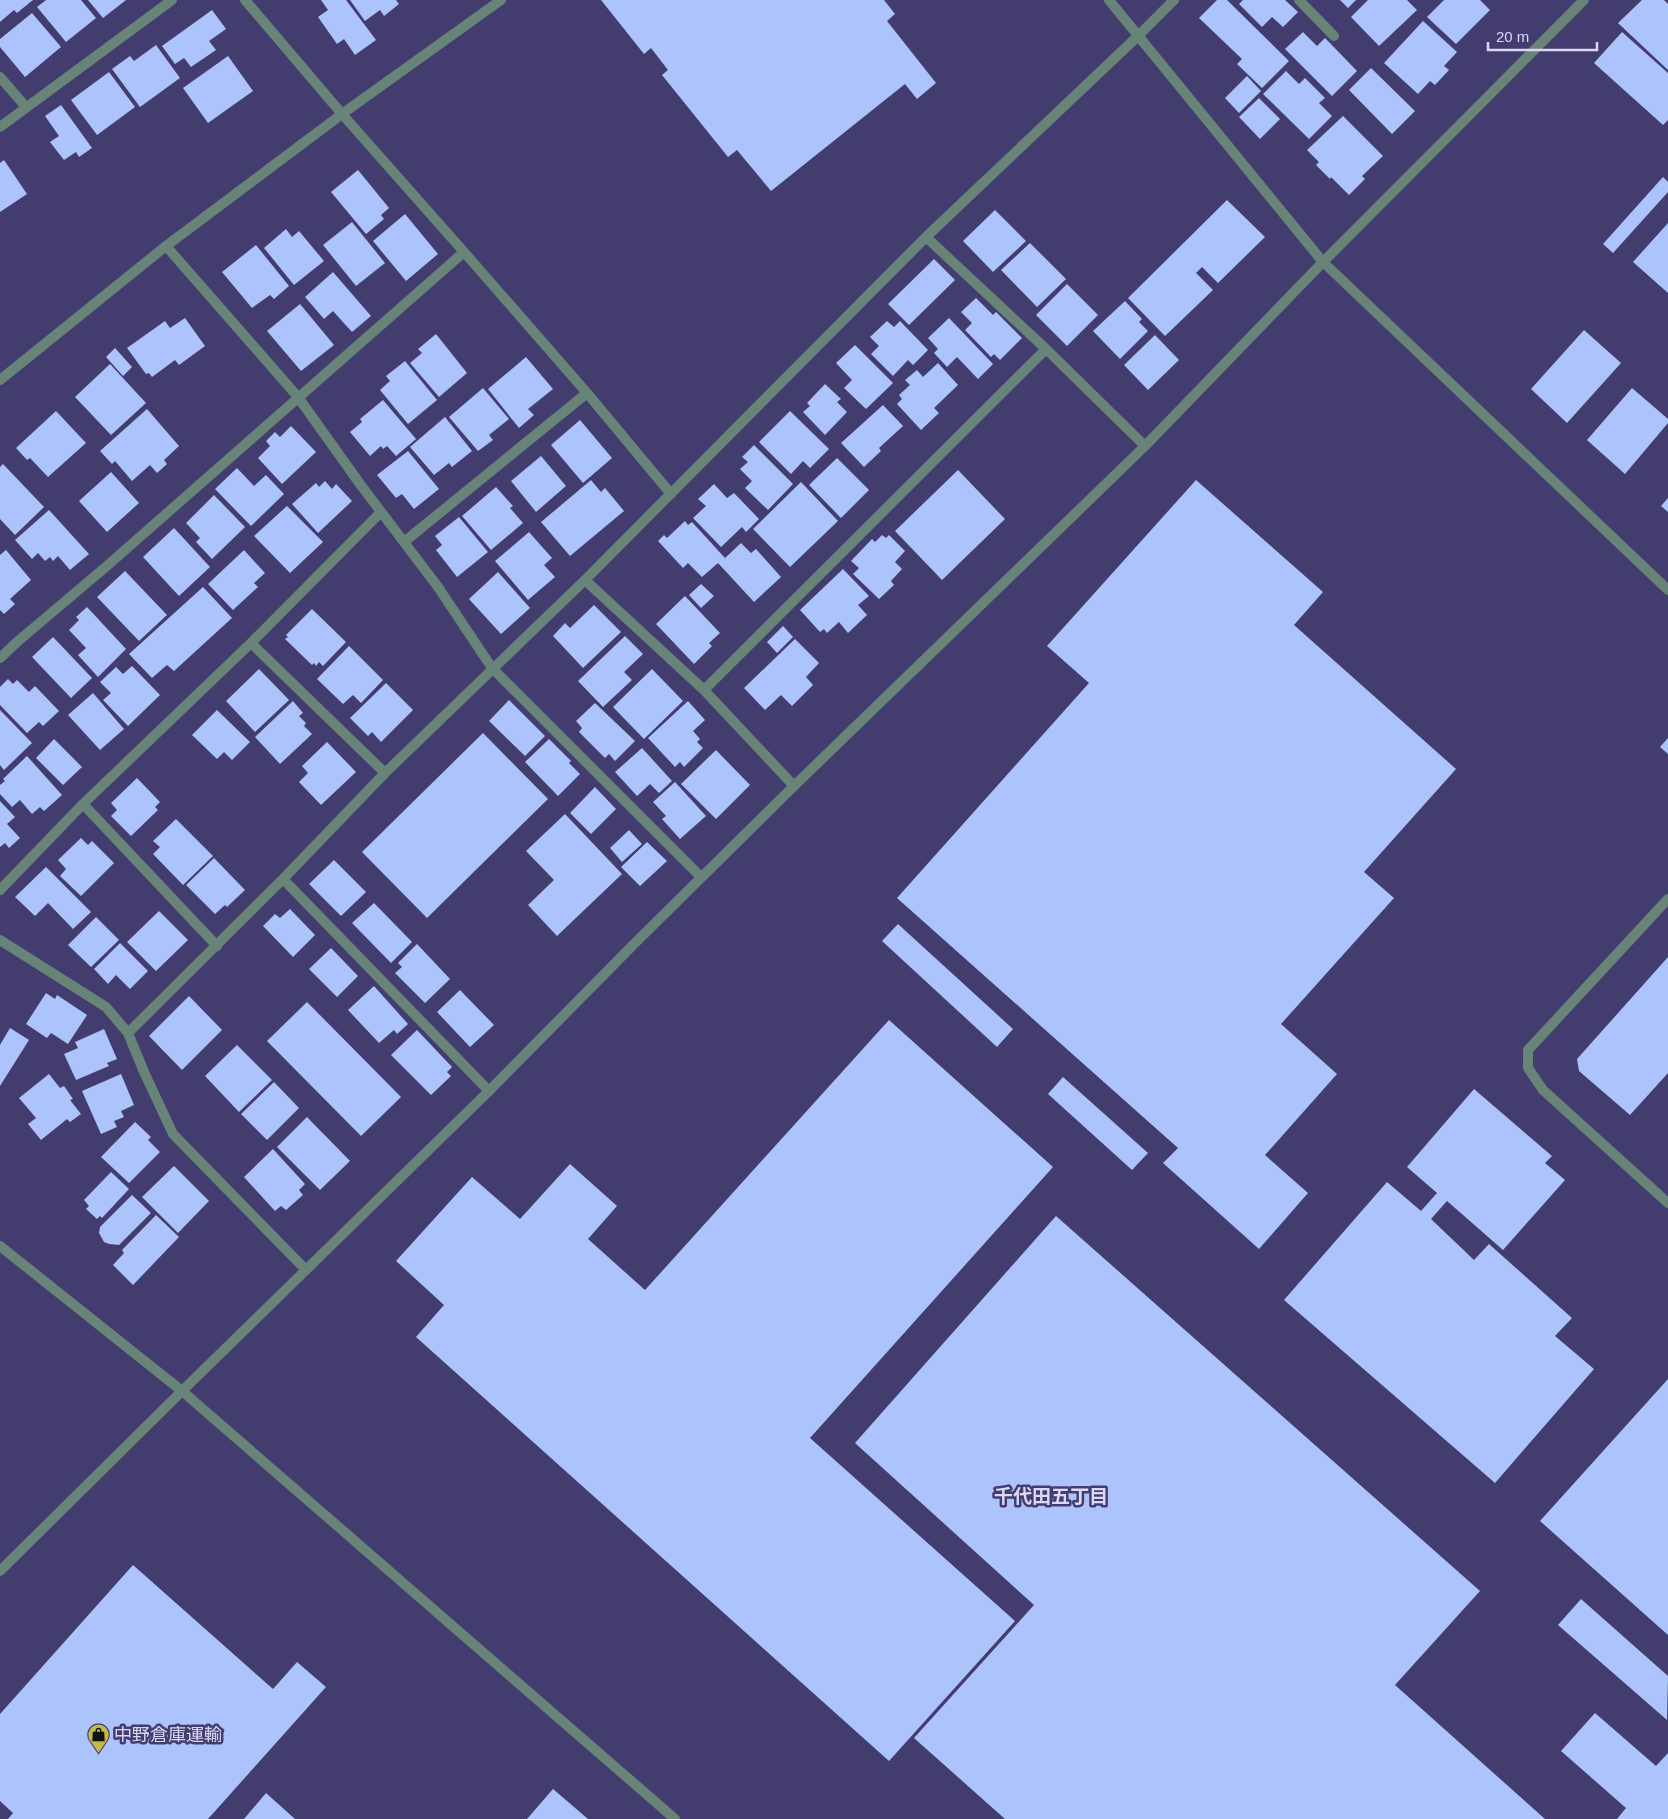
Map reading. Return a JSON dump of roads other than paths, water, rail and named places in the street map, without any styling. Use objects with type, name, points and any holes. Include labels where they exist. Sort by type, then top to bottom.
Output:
[{"type":"street","points":[[0,127],[172,0]]},
{"type":"street","points":[[245,0],[342,114],[587,393],[671,494]]},
{"type":"street","points":[[0,380],[166,246],[342,114],[501,0]]},
{"type":"street","points":[[1109,0],[1323,262],[1668,590]]},
{"type":"street","points":[[128,1033],[217,946],[385,773],[492,668],[586,580],[926,237],[1174,0]]},
{"type":"street","points":[[1300,0],[1334,36]]},
{"type":"street","points":[[0,1571],[182,1390],[489,1091],[701,877],[1145,446],[1323,262],[1584,0]]},
{"type":"street","points":[[0,77],[26,107]]},
{"type":"street","points":[[926,237],[1046,349],[1145,446]]},
{"type":"street","points":[[166,246],[298,397],[438,587],[492,668],[701,877]]},
{"type":"street","points":[[0,658],[464,252]]},
{"type":"street","points":[[704,690],[1046,349]]},
{"type":"street","points":[[404,542],[587,393]]},
{"type":"street","points":[[0,890],[83,804],[251,643],[382,512]]},
{"type":"street","points":[[586,580],[704,690],[794,786]]},
{"type":"street","points":[[251,643],[385,773]]},
{"type":"street","points":[[83,804],[217,946]]},
{"type":"street","points":[[283,879],[489,1091]]},
{"type":"street","points":[[1668,899],[1528,1050],[1528,1068],[1543,1090],[1668,1203]]},
{"type":"street","points":[[0,940],[106,1007],[128,1033],[173,1134],[306,1270]]},
{"type":"street","points":[[0,1246],[182,1390],[676,1819]]},
{"type":"place","name":"中野倉庫運輸","points":[[98,1754]]},
{"type":"district","name":"千代田五丁目","points":[[1051,1496]]}]
